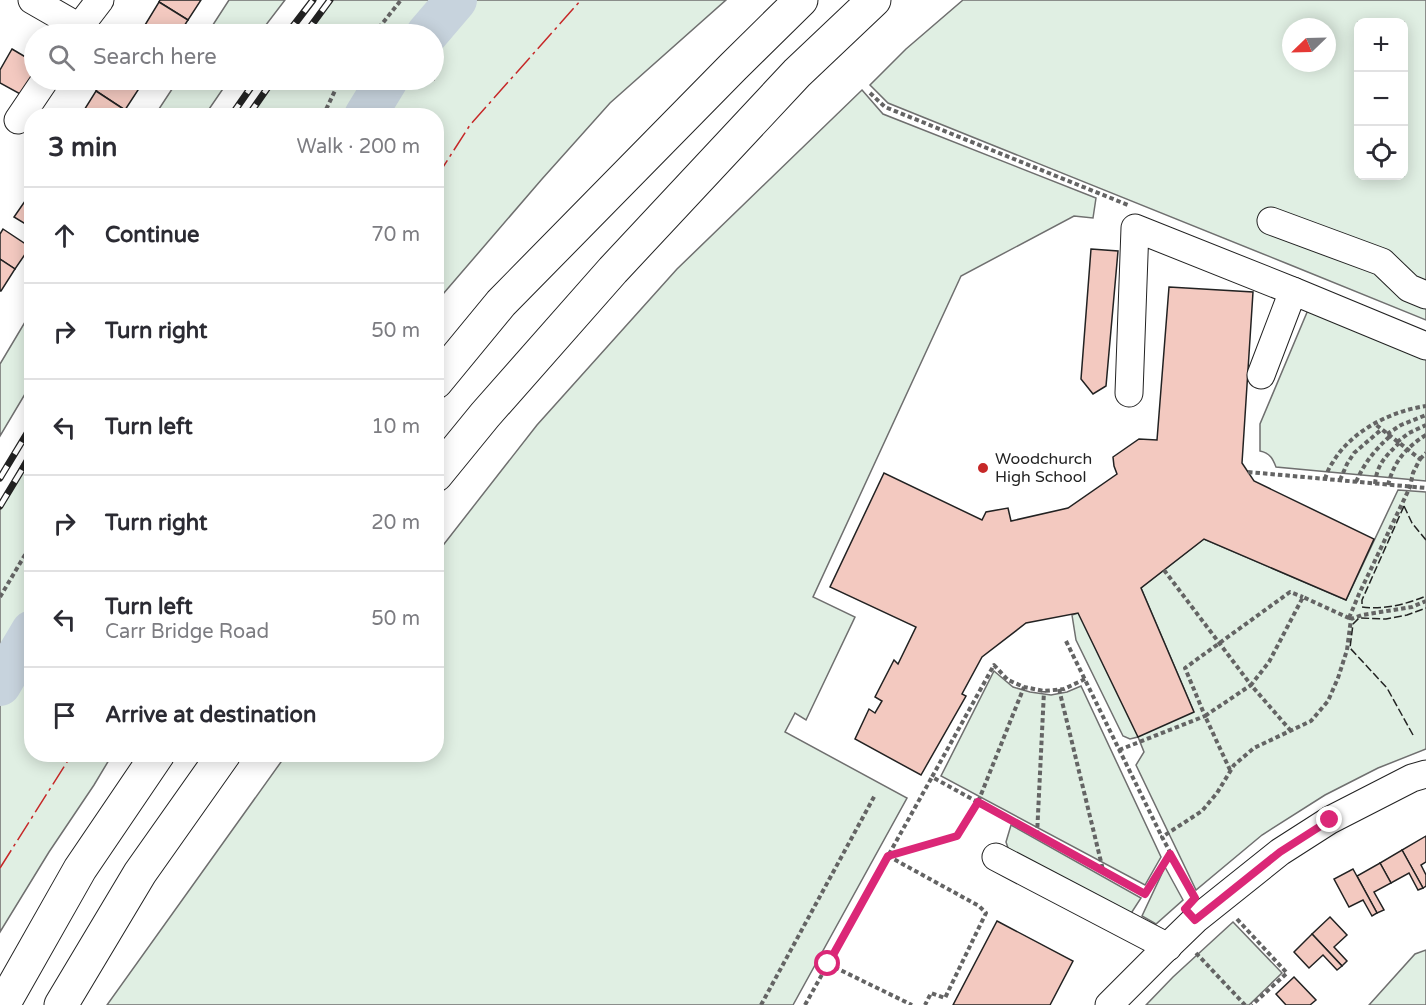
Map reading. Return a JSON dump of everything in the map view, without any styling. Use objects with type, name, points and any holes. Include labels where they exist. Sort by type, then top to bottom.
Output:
[{"type":"highway","points":[[733,67],[783,0]]},
{"type":"highway","points":[[444,372],[501,303],[801,0]]},
{"type":"highway","points":[[444,465],[485,415],[613,270],[797,72],[874,0]]},
{"type":"highway","points":[[797,72],[893,0]]},
{"type":"highway","points":[[3,1005],[80,869],[153,762]]},
{"type":"highway","points":[[61,1005],[140,873],[218,762]]},
{"type":"street","points":[[32,0],[67,24]]},
{"type":"street","points":[[82,24],[100,0]]},
{"type":"street","points":[[26,108],[38,90]]},
{"type":"street","points":[[18,120],[24,111]]},
{"type":"street","points":[[1270,220],[1382,262],[1409,288],[1426,295]]},
{"type":"street","points":[[1129,393],[1136,228],[1426,346]]},
{"type":"street","points":[[1261,375],[1293,291]]},
{"type":"street","points":[[1109,1005],[1181,934],[1280,852],[1330,820],[1412,778],[1426,774]]},
{"type":"street","points":[[996,856],[1181,934]]},
{"type":"path","points":[[382,24],[401,0]]},
{"type":"path","points":[[327,108],[335,90]]},
{"type":"path","points":[[1325,479],[1333,462],[1344,447],[1356,437],[1390,416],[1426,406]]},
{"type":"path","points":[[1356,482],[1375,450],[1389,435],[1401,425],[1426,415]]},
{"type":"path","points":[[1375,424],[1420,459]]},
{"type":"path","points":[[1375,484],[1377,470],[1398,442],[1409,433],[1426,425]]},
{"type":"path","points":[[1340,480],[1354,453],[1382,429]]},
{"type":"path","points":[[1388,485],[1392,470],[1407,449],[1426,435]]},
{"type":"path","points":[[1162,837],[1202,811],[1217,793],[1234,765],[1254,748],[1311,721],[1328,701],[1347,650],[1350,619],[1359,594],[1410,487],[1413,473],[1426,453]]},
{"type":"path","points":[[1248,472],[1426,488]]},
{"type":"path","points":[[0,597],[24,556]]},
{"type":"path","points":[[1164,570],[1251,685],[1291,731]]},
{"type":"path","points":[[1231,771],[1185,668],[1290,592],[1350,619],[1412,607],[1426,601]]},
{"type":"path","points":[[1119,750],[1205,716],[1251,685],[1269,662],[1303,597]]},
{"type":"path","points":[[1066,641],[1170,854],[1195,898],[1185,909],[1181,934],[1245,1005]]},
{"type":"path","points":[[805,1005],[994,665],[1008,680],[1024,687],[1044,691],[1064,688],[1085,679]]},
{"type":"path","points":[[888,856],[957,836],[978,802],[1024,687]]},
{"type":"path","points":[[1059,689],[1103,871]]},
{"type":"path","points":[[1037,835],[1044,691]]},
{"type":"path","points":[[932,777],[1145,894],[1170,854]]},
{"type":"path","points":[[761,1005],[875,795]]},
{"type":"path","points":[[888,856],[979,906],[986,913],[945,998],[931,993],[925,1005]]},
{"type":"path","points":[[1223,898],[1239,921],[1287,973],[1252,1005]]},
{"type":"path","points":[[828,964],[912,1005]]},
{"type":"green space","points":[[229,0],[285,0],[267,24],[213,24]]},
{"type":"green space","points":[[329,0],[726,0],[610,103],[444,293],[444,108],[254,108],[267,90],[444,90],[444,24],[312,24]]},
{"type":"green space","points":[[963,0],[1426,0],[1426,320],[888,103],[870,85],[906,49]]},
{"type":"green space","points":[[171,90],[222,90],[210,108],[160,108]]},
{"type":"green space","points":[[862,90],[883,114],[1096,198],[1093,218],[1074,216],[961,276],[813,597],[855,617],[806,720],[795,713],[785,732],[907,798],[793,1005],[107,1005],[281,762],[444,762],[444,544],[537,425],[677,269]]},
{"type":"green space","points":[[1308,310],[1426,358],[1426,481],[1276,467],[1271,457],[1260,451],[1260,424]]},
{"type":"green space","points":[[24,324],[24,396],[0,436],[0,364]]},
{"type":"green space","points":[[24,461],[24,762],[108,762],[0,932],[0,504]]},
{"type":"green space","points":[[1398,490],[1426,492],[1426,749],[1378,768],[1325,795],[1262,835],[1196,890],[1136,765],[1144,752],[1138,737],[1130,739],[1123,736],[1076,640],[1072,615],[1078,613],[1194,712],[1141,588],[1204,539],[1346,600]]},
{"type":"green space","points":[[994,671],[1013,687],[1030,692],[1051,695],[1081,686],[1161,857],[1145,885],[941,776]]},
{"type":"green space","points":[[1011,825],[1141,898],[1128,918],[1009,851],[1006,842]]},
{"type":"green space","points":[[1165,867],[1183,900],[1156,924],[1142,916]]},
{"type":"green space","points":[[1233,922],[1282,973],[1249,1005],[1146,1005],[1173,977]]},
{"type":"green space","points":[[1426,950],[1426,1005],[1369,1005],[1415,954]]},
{"type":"building","points":[[160,0],[201,0],[188,20],[159,2]]},
{"type":"building","points":[[159,2],[188,20],[185,24],[146,24]]},
{"type":"building","points":[[12,49],[24,56],[25,90],[22,95],[0,83],[0,70]]},
{"type":"building","points":[[138,90],[126,108],[122,108],[96,91]]},
{"type":"building","points":[[96,91],[122,108],[85,108]]},
{"type":"building","points":[[24,203],[24,223],[14,217]]},
{"type":"building","points":[[3,229],[24,243],[24,256],[15,269],[0,259],[0,234]]},
{"type":"building","points":[[1091,249],[1118,251],[1106,386],[1093,394],[1081,379]]},
{"type":"building","points":[[0,259],[15,269],[1,291],[0,291]]},
{"type":"building","points":[[1169,287],[1253,292],[1242,463],[1254,481],[1374,539],[1346,600],[1204,539],[1141,588],[1194,712],[1138,737],[1078,613],[1026,623],[982,657],[962,694],[966,696],[921,775],[855,739],[869,709],[875,713],[882,701],[875,697],[894,660],[898,664],[916,627],[830,587],[884,473],[982,520],[986,512],[1008,508],[1011,521],[1068,508],[1117,474],[1113,457],[1139,439],[1157,440]]},
{"type":"building","points":[[1426,836],[1426,862],[1421,865],[1426,875],[1426,886],[1423,888],[1402,850]]},
{"type":"building","points":[[1402,850],[1423,888],[1418,890],[1409,873],[1391,883],[1380,863]]},
{"type":"building","points":[[1380,863],[1391,883],[1374,892],[1384,910],[1377,913],[1357,876]]},
{"type":"building","points":[[1353,869],[1377,913],[1372,916],[1363,900],[1349,907],[1334,879]]},
{"type":"building","points":[[1330,917],[1347,935],[1334,947],[1347,961],[1342,966],[1312,934]]},
{"type":"building","points":[[997,921],[1073,961],[1050,1005],[953,1005]]},
{"type":"building","points":[[1312,934],[1342,966],[1337,970],[1323,955],[1309,968],[1294,952]]},
{"type":"building","points":[[1294,977],[1316,1000],[1310,1005],[1286,1005],[1276,994]]},
{"type":"waterway","points":[[436,24],[456,0]]},
{"type":"waterway","points":[[370,108],[381,90]]},
{"type":"waterway","points":[[0,685],[24,644]]},
{"type":"railway","points":[[295,24],[313,0]]},
{"type":"railway","points":[[312,24],[330,0]]},
{"type":"railway","points":[[237,108],[249,90]]},
{"type":"railway","points":[[254,108],[266,90]]},
{"type":"railway","points":[[0,478],[24,438]]},
{"type":"railway","points":[[0,506],[24,466]]},
{"type":"fence","points":[[1404,506],[1362,600],[1362,607],[1395,606],[1426,596]]},
{"type":"fence","points":[[1404,506],[1412,523],[1426,540]]},
{"type":"fence","points":[[1413,735],[1387,688],[1350,648],[1353,624],[1359,618],[1386,619],[1426,608]]},
{"type":"power","points":[[444,166],[470,125],[581,0]]},
{"type":"power","points":[[0,868],[67,762]]},
{"type":"place","name":"Woodchurch High School","points":[[983,468]]},
{"type":"route","points":[[828,964],[888,856],[957,836],[978,802],[1145,894],[1170,854],[1195,898],[1185,909],[1195,920],[1280,852],[1330,820]]}]
